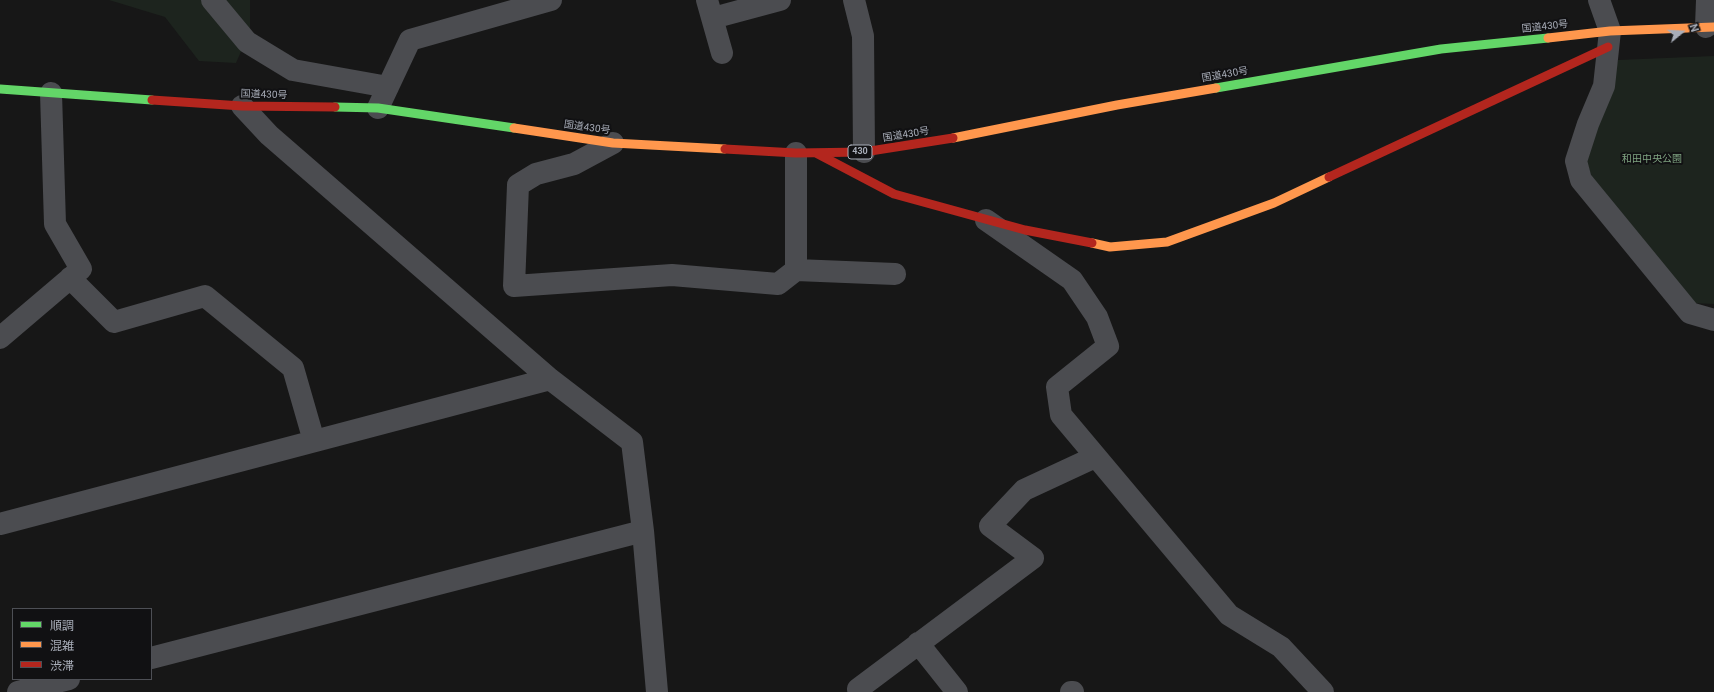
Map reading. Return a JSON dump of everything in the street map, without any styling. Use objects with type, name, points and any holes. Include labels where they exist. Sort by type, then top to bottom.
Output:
[{"type":"main road","name":"国道430号","points":[[0,90],[242,106],[378,108],[613,143],[806,153],[864,152],[955,138],[1117,105],[1441,49],[1609,39],[1710,27]]},
{"type":"main road","points":[[806,153],[894,194],[1025,230],[1110,247],[1167,242],[1274,203],[1609,39]]},
{"type":"street","points":[[212,0],[247,42],[293,70],[388,87]]},
{"type":"street","points":[[378,108],[410,40],[551,0]]},
{"type":"street","points":[[722,53],[710,9],[780,0]]},
{"type":"street","points":[[854,0],[863,36],[864,152]]},
{"type":"street","points":[[1599,0],[1609,39],[1604,86],[1588,124],[1576,161],[1581,180],[1690,313],[1714,320]]},
{"type":"street","points":[[1707,0],[1710,27]]},
{"type":"street","points":[[0,338],[81,269],[56,224],[51,93]]},
{"type":"street","points":[[242,106],[269,135],[550,379],[632,442],[643,531],[657,692]]},
{"type":"street","points":[[613,143],[574,164],[536,174],[518,185],[514,286],[672,275],[778,284],[796,270],[895,274]]},
{"type":"street","points":[[796,270],[806,153]]},
{"type":"street","points":[[983,218],[1072,280],[1097,317],[1108,346],[1057,387],[1061,415],[1229,615],[1281,647],[1323,692]]},
{"type":"street","points":[[70,278],[114,322],[205,296],[293,368],[314,441]]},
{"type":"street","points":[[0,524],[550,379]]},
{"type":"street","points":[[858,689],[1033,558],[990,526],[1024,490],[1095,457]]},
{"type":"street","points":[[152,658],[643,531]]},
{"type":"street","points":[[918,643],[957,692]]},
{"type":"street","points":[[18,692],[65,680]]},
{"type":"green space","points":[[109,0],[250,0],[250,31],[236,63],[199,61],[165,17]]},
{"type":"green space","name":"和田中央公園","points":[[1714,56],[1714,304],[1692,303],[1596,190],[1586,160],[1618,60]]},
{"type":"traffic: fast","points":[[1216,88],[1441,49],[1548,38]]},
{"type":"traffic: fast","points":[[0,89],[152,100]]},
{"type":"traffic: fast","points":[[335,107],[378,108],[514,128]]},
{"type":"traffic: slow","points":[[1548,38],[1610,31],[1714,27]]},
{"type":"traffic: slow","points":[[953,138],[1117,105],[1216,88]]},
{"type":"traffic: slow","points":[[514,128],[613,143],[725,149]]},
{"type":"traffic: slow","points":[[1092,243],[1110,247],[1167,242],[1274,203],[1329,177]]},
{"type":"traffic: jam","points":[[1329,177],[1608,47]]},
{"type":"traffic: jam","points":[[152,100],[242,106],[335,107]]},
{"type":"traffic: jam","points":[[725,149],[796,153],[864,152],[953,138]]},
{"type":"traffic: jam","points":[[816,153],[894,194],[1025,230],[1092,243]]}]
